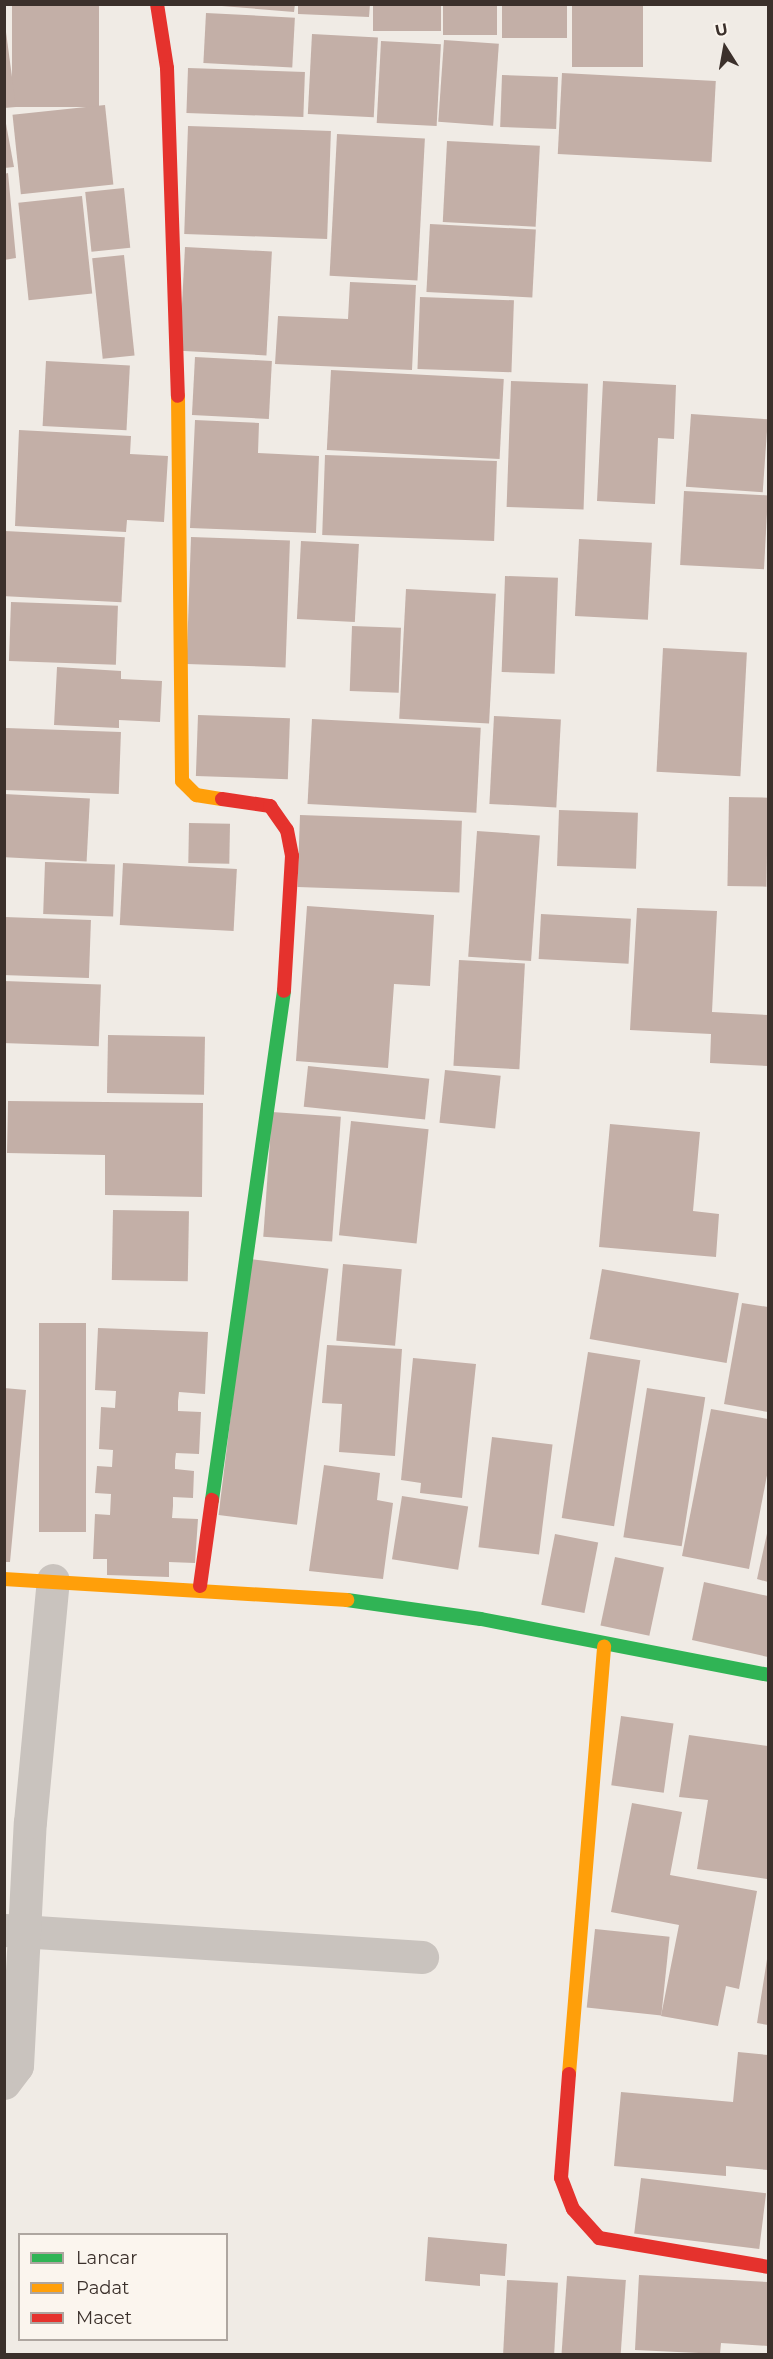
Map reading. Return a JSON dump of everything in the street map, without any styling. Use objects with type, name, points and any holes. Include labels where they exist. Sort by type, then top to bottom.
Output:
[{"type":"street","points":[[157,4],[167,68],[178,366],[182,781],[196,795],[270,806],[287,830],[292,856],[288,965],[200,1586]]},
{"type":"street","points":[[4,1579],[200,1586],[481,1619],[603,1646],[768,1675]]},
{"type":"street","points":[[4,2084],[17,2066],[12,2029],[17,1822],[53,1580]]},
{"type":"street","points":[[603,1646],[561,2178],[573,2209],[599,2238],[768,2267]]},
{"type":"street","points":[[15,1930],[422,1957]]},
{"type":"building","points":[[12,4],[99,4],[99,107],[12,107]]},
{"type":"building","points":[[197,4],[295,4],[294,12]]},
{"type":"building","points":[[298,4],[370,4],[369,17],[298,14]]},
{"type":"building","points":[[373,4],[441,4],[441,31],[373,31]]},
{"type":"building","points":[[443,4],[497,4],[497,35],[443,35]]},
{"type":"building","points":[[502,4],[567,4],[567,38],[502,38]]},
{"type":"building","points":[[572,4],[643,4],[643,67],[572,67]]},
{"type":"building","points":[[206,13],[295,18],[292,68],[203,63]]},
{"type":"building","points":[[4,17],[16,107],[4,108]]},
{"type":"building","points":[[312,34],[378,37],[374,117],[308,114]]},
{"type":"building","points":[[444,40],[499,44],[493,126],[438,122]]},
{"type":"building","points":[[381,41],[441,44],[437,126],[377,123]]},
{"type":"building","points":[[188,68],[305,72],[303,117],[186,113]]},
{"type":"building","points":[[562,73],[716,81],[712,162],[558,154]]},
{"type":"building","points":[[502,75],[558,77],[556,129],[500,127]]},
{"type":"building","points":[[105,105],[113,185],[21,194],[13,115]]},
{"type":"building","points":[[4,113],[14,167],[4,168]]},
{"type":"building","points":[[188,126],[331,131],[327,239],[184,234]]},
{"type":"building","points":[[337,134],[425,139],[417,280],[330,276]]},
{"type":"building","points":[[447,141],[540,146],[536,227],[443,222]]},
{"type":"building","points":[[8,173],[16,258],[4,260],[4,174]]},
{"type":"building","points":[[124,188],[130,248],[91,252],[85,192]]},
{"type":"building","points":[[82,196],[92,293],[29,300],[18,203]]},
{"type":"building","points":[[430,224],[536,230],[532,297],[426,292]]},
{"type":"building","points":[[185,247],[272,252],[266,355],[180,351]]},
{"type":"building","points":[[124,255],[135,355],[103,359],[92,258]]},
{"type":"building","points":[[350,282],[416,285],[412,370],[275,364],[278,316],[348,319]]},
{"type":"building","points":[[420,297],[514,300],[511,372],[417,369]]},
{"type":"building","points":[[195,357],[272,361],[269,419],[192,415]]},
{"type":"building","points":[[46,361],[130,365],[126,430],[43,426]]},
{"type":"building","points":[[331,370],[504,379],[500,459],[327,450]]},
{"type":"building","points":[[511,381],[588,384],[584,510],[507,507]]},
{"type":"building","points":[[603,381],[676,385],[674,439],[658,438],[655,504],[597,501]]},
{"type":"building","points":[[691,414],[768,419],[763,492],[686,487]]},
{"type":"building","points":[[195,420],[259,423],[258,453],[319,456],[316,533],[190,528]]},
{"type":"building","points":[[19,430],[131,436],[130,454],[168,456],[164,522],[127,520],[126,532],[15,526]]},
{"type":"building","points":[[325,455],[497,461],[494,541],[322,535]]},
{"type":"building","points":[[684,491],[768,495],[764,569],[680,565]]},
{"type":"building","points":[[5,531],[125,537],[121,602],[4,596]]},
{"type":"building","points":[[191,537],[290,540],[286,667],[187,664]]},
{"type":"building","points":[[579,539],[652,543],[648,620],[575,616]]},
{"type":"building","points":[[301,541],[359,544],[355,622],[297,619]]},
{"type":"building","points":[[505,576],[558,578],[555,674],[502,672]]},
{"type":"building","points":[[406,589],[496,594],[489,724],[399,719]]},
{"type":"building","points":[[11,602],[118,606],[116,665],[9,661]]},
{"type":"building","points":[[352,626],[401,628],[399,693],[350,691]]},
{"type":"building","points":[[663,648],[747,652],[740,776],[657,772]]},
{"type":"building","points":[[57,667],[121,671],[121,679],[162,681],[160,722],[119,720],[119,728],[54,725]]},
{"type":"building","points":[[198,715],[290,718],[288,779],[196,776]]},
{"type":"building","points":[[494,716],[561,720],[556,807],[489,804]]},
{"type":"building","points":[[312,719],[481,728],[476,813],[308,804]]},
{"type":"building","points":[[6,728],[121,732],[119,794],[4,790]]},
{"type":"building","points":[[4,794],[90,799],[87,861],[4,857]]},
{"type":"building","points":[[729,797],[768,798],[766,887],[727,886]]},
{"type":"building","points":[[559,810],[638,813],[636,869],[557,866]]},
{"type":"building","points":[[300,815],[462,821],[459,893],[297,887]]},
{"type":"building","points":[[189,823],[230,824],[229,864],[188,863]]},
{"type":"building","points":[[477,831],[540,835],[531,961],[468,957]]},
{"type":"building","points":[[45,862],[115,864],[113,916],[43,914]]},
{"type":"building","points":[[123,863],[237,869],[234,931],[120,925]]},
{"type":"building","points":[[307,906],[434,915],[430,986],[394,984],[388,1068],[296,1061]]},
{"type":"building","points":[[637,908],[717,911],[712,1012],[768,1015],[768,1066],[710,1063],[711,1034],[630,1030]]},
{"type":"building","points":[[541,914],[631,919],[629,964],[539,959]]},
{"type":"building","points":[[4,917],[91,920],[89,978],[4,975]]},
{"type":"building","points":[[459,960],[525,963],[519,1069],[453,1066]]},
{"type":"building","points":[[4,981],[101,984],[99,1046],[4,1043]]},
{"type":"building","points":[[108,1035],[205,1037],[204,1095],[107,1093]]},
{"type":"building","points":[[308,1066],[429,1079],[425,1120],[304,1107]]},
{"type":"building","points":[[445,1070],[501,1076],[495,1129],[439,1123]]},
{"type":"building","points":[[8,1101],[203,1103],[202,1197],[105,1195],[105,1155],[7,1153]]},
{"type":"building","points":[[272,1112],[341,1117],[332,1242],[263,1237]]},
{"type":"building","points":[[351,1121],[429,1129],[417,1244],[339,1235]]},
{"type":"building","points":[[610,1124],[700,1132],[693,1211],[719,1214],[716,1257],[599,1247]]},
{"type":"building","points":[[113,1210],[189,1211],[188,1281],[112,1280]]},
{"type":"building","points":[[250,1259],[328,1269],[297,1525],[219,1515]]},
{"type":"building","points":[[343,1264],[402,1269],[395,1346],[336,1341]]},
{"type":"building","points":[[602,1269],[739,1293],[727,1363],[590,1339]]},
{"type":"building","points":[[742,1303],[768,1307],[768,1412],[724,1404]]},
{"type":"building","points":[[39,1323],[86,1323],[86,1532],[39,1532]]},
{"type":"building","points":[[98,1328],[208,1332],[205,1394],[179,1392],[178,1401],[178,1411],[201,1412],[199,1454],[176,1453],[175,1461],[175,1469],[194,1471],[193,1498],[173,1497],[172,1518],[198,1519],[195,1563],[169,1562],[169,1577],[107,1575],[107,1559],[93,1559],[95,1514],[110,1515],[111,1494],[95,1493],[97,1466],[112,1467],[113,1450],[99,1449],[101,1407],[115,1408],[116,1391],[95,1390]]},
{"type":"building","points":[[327,1345],[402,1349],[395,1456],[339,1452],[342,1404],[322,1403]]},
{"type":"building","points":[[588,1352],[640,1360],[614,1526],[562,1518]]},
{"type":"building","points":[[413,1358],[476,1364],[462,1498],[420,1493],[421,1483],[401,1480]]},
{"type":"building","points":[[4,1388],[26,1390],[10,1562],[4,1562]]},
{"type":"building","points":[[647,1388],[705,1397],[682,1546],[623,1537]]},
{"type":"building","points":[[711,1409],[768,1419],[768,1470],[749,1569],[682,1556]]},
{"type":"building","points":[[492,1437],[553,1444],[539,1555],[478,1547]]},
{"type":"building","points":[[324,1465],[380,1473],[377,1500],[393,1503],[383,1579],[309,1571]]},
{"type":"building","points":[[402,1496],[468,1506],[458,1570],[392,1559]]},
{"type":"building","points":[[768,1529],[768,1582],[757,1579]]},
{"type":"building","points":[[555,1534],[598,1542],[584,1613],[541,1605]]},
{"type":"building","points":[[615,1557],[664,1567],[649,1636],[600,1625]]},
{"type":"building","points":[[704,1582],[768,1596],[768,1657],[692,1640]]},
{"type":"building","points":[[621,1716],[673,1723],[664,1793],[611,1785]]},
{"type":"building","points":[[689,1735],[768,1746],[767,1879],[697,1869],[708,1800],[679,1797]]},
{"type":"building","points":[[632,1803],[682,1812],[670,1875],[757,1891],[739,1989],[726,1986],[718,2026],[661,2016],[679,1925],[611,1912]]},
{"type":"building","points":[[595,1929],[670,1937],[661,2015],[587,2008]]},
{"type":"building","points":[[768,1953],[768,2025],[757,2023]]},
{"type":"building","points":[[738,2052],[768,2055],[768,2170],[726,2166],[726,2176],[614,2166],[621,2092],[733,2102]]},
{"type":"building","points":[[641,2178],[766,2193],[759,2249],[634,2234]]},
{"type":"building","points":[[428,2237],[507,2244],[505,2276],[480,2274],[480,2286],[425,2281]]},
{"type":"building","points":[[639,2275],[768,2282],[768,2346],[721,2343],[720,2354],[635,2350]]},
{"type":"building","points":[[567,2276],[626,2280],[621,2354],[562,2354]]},
{"type":"building","points":[[507,2280],[558,2283],[554,2354],[503,2354]]},
{"type":"traffic: fast","points":[[212,1500],[284,991]]},
{"type":"traffic: fast","points":[[347,1600],[481,1619],[768,1675]]},
{"type":"traffic: slow","points":[[178,396],[182,781],[196,795],[222,799]]},
{"type":"traffic: slow","points":[[4,1579],[347,1600]]},
{"type":"traffic: slow","points":[[569,2074],[604,1646]]},
{"type":"traffic: jam","points":[[157,4],[167,68],[178,396]]},
{"type":"traffic: jam","points":[[222,799],[270,806],[287,830],[292,856],[284,991]]},
{"type":"traffic: jam","points":[[200,1586],[212,1500]]},
{"type":"traffic: jam","points":[[569,2074],[561,2178],[573,2209],[599,2238],[768,2267]]}]
